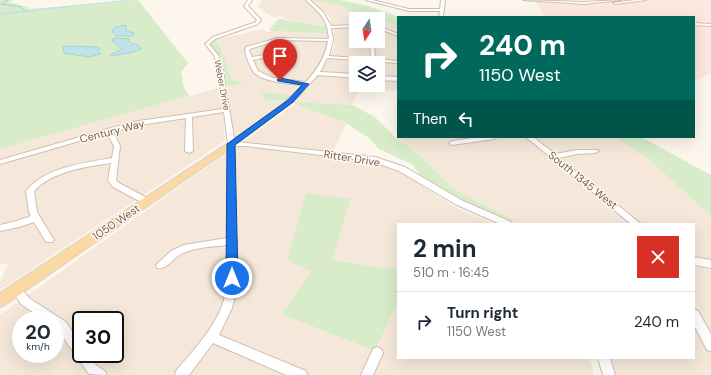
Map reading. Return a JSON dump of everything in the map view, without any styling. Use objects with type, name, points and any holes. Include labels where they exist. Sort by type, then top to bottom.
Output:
[{"type":"main road","name":"1050 West","points":[[0,301],[231,144]]},
{"type":"street","name":"Weber Drive","points":[[181,375],[211,337],[224,313],[230,296],[232,278],[231,144],[222,77],[216,55],[207,44],[209,40],[257,23],[259,20],[258,17],[246,6],[250,0]]},
{"type":"street","points":[[231,144],[291,101],[316,73],[327,56],[331,40],[331,27],[324,14],[308,0]]},
{"type":"street","points":[[368,0],[409,10],[441,10]]},
{"type":"street","points":[[440,16],[443,0]]},
{"type":"street","points":[[525,0],[581,3],[619,0]]},
{"type":"street","points":[[606,5],[608,3],[644,0]]},
{"type":"street","points":[[695,24],[711,25]]},
{"type":"street","points":[[331,27],[349,26]]},
{"type":"street","points":[[385,30],[397,35]]},
{"type":"street","points":[[306,84],[277,80],[258,74],[250,59],[247,51],[248,48],[278,39],[331,40]]},
{"type":"street","points":[[250,59],[284,53]]},
{"type":"street","points":[[327,56],[349,58]]},
{"type":"street","points":[[385,61],[397,62]]},
{"type":"street","points":[[316,73],[349,75]]},
{"type":"street","points":[[385,78],[397,79]]},
{"type":"street","name":"Century Way","points":[[0,162],[138,123],[227,110]]},
{"type":"street","points":[[189,116],[189,151]]},
{"type":"street","points":[[109,130],[117,146],[112,180],[116,185],[146,201]]},
{"type":"street","points":[[452,144],[488,138]]},
{"type":"street","name":"South 1345 West","points":[[530,138],[636,223]]},
{"type":"street","name":"Ritter Drive","points":[[231,144],[246,144],[372,159],[402,169],[458,202],[506,223]]},
{"type":"street","points":[[553,157],[594,151]]},
{"type":"street","points":[[49,240],[35,218],[33,212],[30,191],[34,185],[45,178],[71,170],[115,160]]},
{"type":"street","points":[[0,228],[19,224],[35,218]]},
{"type":"street","points":[[161,265],[174,254],[187,248],[232,241]]},
{"type":"street","points":[[695,261],[711,264]]},
{"type":"street","points":[[16,290],[25,301],[62,326],[77,350],[93,370],[100,375]]},
{"type":"street","points":[[695,316],[711,346]]},
{"type":"street","points":[[211,337],[301,375]]},
{"type":"street","points":[[367,375],[377,353]]},
{"type":"street","points":[[604,359],[609,375]]},
{"type":"shaded area","points":[[263,0],[306,0],[322,14],[329,27],[284,19],[280,16],[273,17],[259,8],[258,5]]},
{"type":"shaded area","points":[[317,0],[341,5],[350,11],[356,12],[349,12],[349,48],[385,48],[385,22],[397,27],[396,91],[385,90],[385,56],[349,56],[349,92],[358,92],[352,105],[295,102],[330,57],[334,47],[334,28],[327,14],[312,1]]},
{"type":"shaded area","points":[[634,0],[711,0],[711,73],[695,81],[695,16],[544,16],[536,2],[585,4]]},
{"type":"shaded area","points":[[262,29],[268,32],[329,34],[329,47],[325,56],[313,73],[292,95],[262,92],[288,101],[233,140],[228,86],[244,84],[231,78],[221,48],[216,42],[220,39]]},
{"type":"shaded area","points":[[222,87],[225,141],[0,290],[0,282],[8,264],[0,264],[0,149]]},
{"type":"shaded area","points":[[295,104],[346,123],[331,157],[370,161],[384,165],[407,176],[451,205],[493,223],[397,223],[397,270],[332,260],[351,199],[313,270],[281,314],[373,351],[397,304],[397,359],[590,359],[594,375],[0,375],[0,315]]},
{"type":"shaded area","points":[[396,138],[616,138],[645,156],[711,216],[711,261],[695,256],[695,223],[519,223],[453,189],[417,153]]},
{"type":"shaded area","points":[[695,266],[711,270],[711,375],[608,375],[603,359],[695,359]]},
{"type":"green space","points":[[0,0],[13,0],[9,2],[28,7],[29,9],[138,0],[188,63],[181,72],[184,88],[189,96],[0,149]]},
{"type":"green space","points":[[310,0],[341,0],[368,6],[385,12],[350,11],[341,5]]},
{"type":"green space","points":[[385,12],[397,16],[397,27],[385,22]]},
{"type":"green space","points":[[279,19],[329,27],[329,34],[272,31],[269,29]]},
{"type":"green space","points":[[220,39],[216,42],[221,48],[231,78],[245,84],[228,86],[218,54],[210,45],[215,40]]},
{"type":"green space","points":[[262,92],[292,95],[288,101],[264,99]]},
{"type":"green space","points":[[295,102],[352,105],[375,117],[396,138],[417,153],[453,189],[519,223],[478,208],[445,192],[419,174],[413,165],[379,149],[369,138],[346,123],[295,104]]},
{"type":"green space","points":[[616,138],[643,138],[711,175],[711,216],[645,156]]},
{"type":"green space","points":[[306,193],[351,199],[332,260],[397,270],[397,304],[374,351],[281,314],[312,271],[287,261]]},
{"type":"water","points":[[126,25],[126,31],[134,33],[133,36],[116,36],[112,31],[115,27]]},
{"type":"water","points":[[116,38],[130,39],[128,41],[141,49],[111,56],[110,55],[122,49],[111,40]]},
{"type":"water","points":[[63,47],[98,47],[100,49],[98,52],[101,54],[89,57],[64,53]]},
{"type":"waterway","points":[[0,14],[133,0]]},
{"type":"waterway","points":[[4,3],[1,4],[21,7],[25,11]]},
{"type":"route","points":[[232,278],[231,144],[291,101],[306,84],[280,80]]}]
